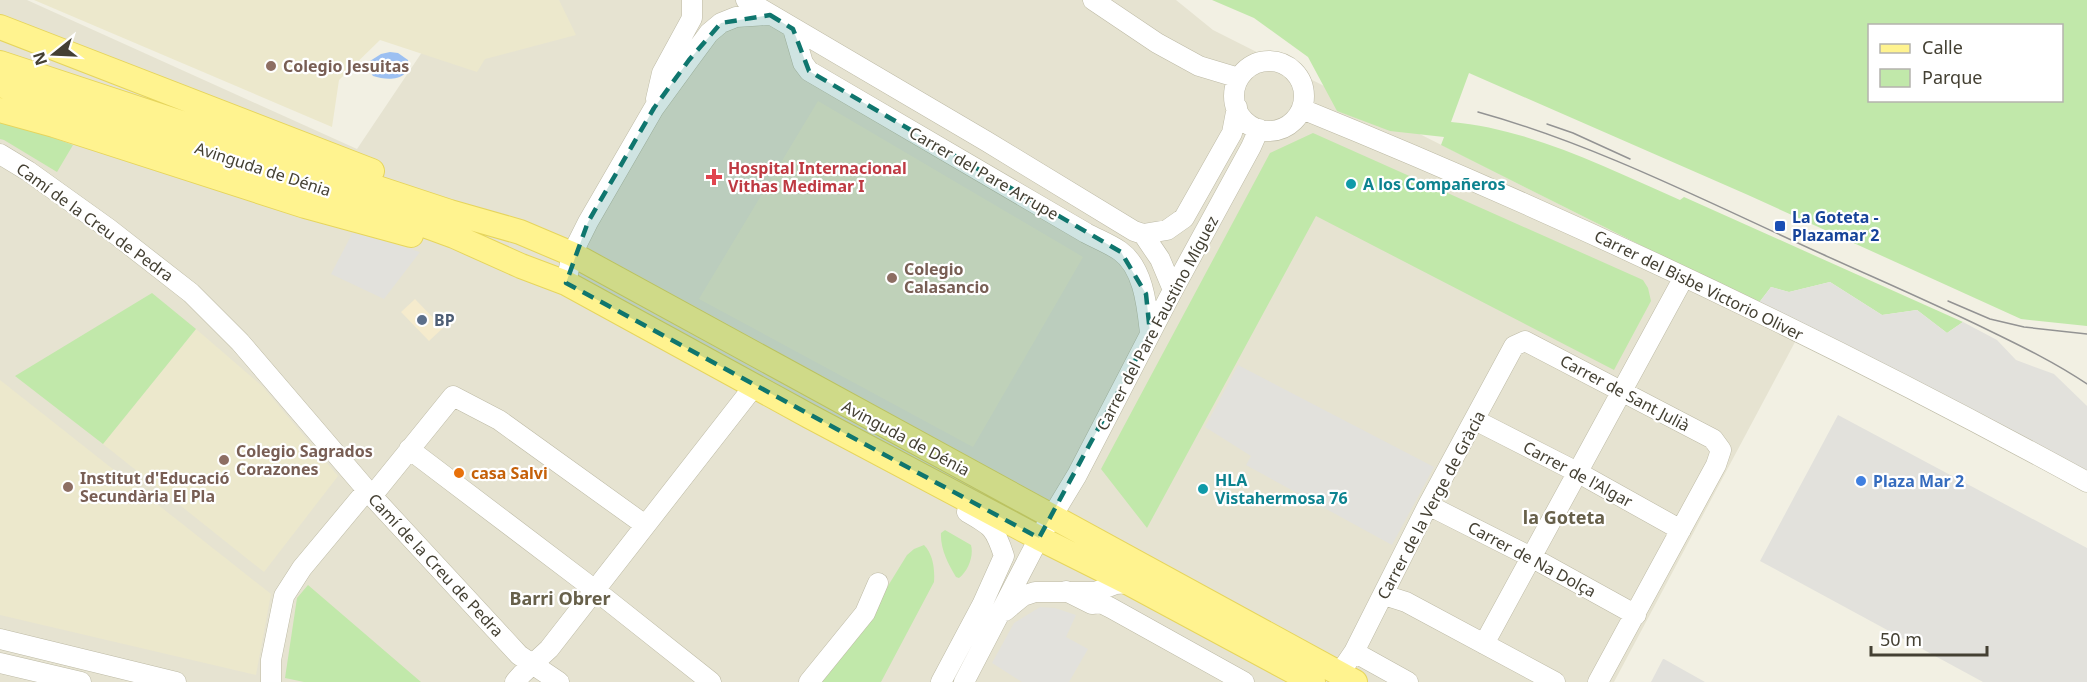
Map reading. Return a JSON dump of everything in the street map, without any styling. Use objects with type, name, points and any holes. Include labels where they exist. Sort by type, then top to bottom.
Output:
[{"type":"main road","name":"Avinguda de Dénia","points":[[0,27],[416,186],[450,212]]},
{"type":"main road","name":"Avinguda de Dénia","points":[[0,63],[450,212],[520,232],[572,254],[1347,678]]},
{"type":"main road","name":"Avinguda de Dénia","points":[[0,85],[353,199],[454,236],[566,283],[810,417],[1039,538],[1130,583],[1312,682]]},
{"type":"main road","name":"Avinguda de Dénia","points":[[0,110],[54,125],[305,206],[417,237],[478,258],[521,266]]},
{"type":"street","points":[[654,108],[662,73],[692,18],[692,0]]},
{"type":"street","name":"Carrer del Pare Arrupe","points":[[746,0],[1134,231],[1143,234],[1160,258],[1173,290]]},
{"type":"street","points":[[1093,0],[1157,44],[1199,66],[1239,78]]},
{"type":"street","points":[[566,283],[572,254],[588,222],[654,108],[709,33],[721,23],[736,17],[770,15]]},
{"type":"street","name":"Carrer del Pare Arrupe","points":[[793,29],[803,63],[809,71],[1121,252],[1137,272],[1146,294],[1150,333]]},
{"type":"street","points":[[1279,62],[1290,67],[1298,75],[1303,86],[1302,109],[1297,118],[1289,125],[1269,131],[1249,124],[1236,107],[1236,87],[1239,78],[1257,63],[1279,62]]},
{"type":"street","name":"Carrer del Pare Faustino Míguez","points":[[1143,234],[1167,231],[1184,218],[1232,133],[1236,107]]},
{"type":"street","name":"Carrer del Bisbe Victorio Oliver","points":[[1302,109],[1405,150],[1567,221],[1952,409],[2087,482]]},
{"type":"street","name":"Carrer del Pare Faustino Míguez","points":[[964,682],[1039,538],[1077,475],[1259,129]]},
{"type":"street","name":"Camí de la Creu de Pedra","points":[[0,154],[28,171],[109,229],[191,293],[240,342],[369,493],[519,655],[559,682]]},
{"type":"street","points":[[1484,644],[1684,277]]},
{"type":"street","name":"Carrer de Sant Julià","points":[[1525,340],[1713,439],[1722,450],[1681,530]]},
{"type":"street","name":"Carrer de la Verge de Gràcia","points":[[1347,678],[1354,652],[1428,505],[1514,346],[1525,340]]},
{"type":"street","points":[[515,682],[549,650],[754,385]]},
{"type":"street","points":[[271,682],[271,660],[284,596],[302,568],[409,449],[453,396],[499,420],[645,525]]},
{"type":"street","name":"Carrer de l'Algar","points":[[1475,420],[1577,472],[1681,530]]},
{"type":"street","points":[[409,449],[595,590],[711,682]]},
{"type":"street","points":[[902,465],[932,491],[990,525],[998,536],[1004,556],[982,605],[941,682]]},
{"type":"street","name":"Carrer de Na Dolça","points":[[1428,505],[1531,557],[1636,615]]},
{"type":"street","points":[[1598,682],[1681,530]]},
{"type":"street","points":[[809,682],[865,613],[878,583]]},
{"type":"street","points":[[1000,614],[1023,596],[1035,592],[1095,592],[1116,584],[1130,583]]},
{"type":"street","points":[[1066,591],[1092,604],[1101,603],[1111,608],[1244,682]]},
{"type":"street","points":[[1384,595],[1406,602],[1555,682]]},
{"type":"street","points":[[0,639],[176,682]]},
{"type":"street","points":[[1354,652],[1408,682]]},
{"type":"street","points":[[0,663],[78,682],[77,658]]},
{"type":"highlighted area","points":[[770,15],[793,29],[809,71],[1121,252],[1146,294],[1150,333],[1039,538],[566,283],[588,222],[654,108],[689,60],[721,23]]},
{"type":"shaded area","points":[[0,0],[27,0],[357,149],[457,0],[1176,0],[1213,30],[1803,327],[1614,682],[0,682]]},
{"type":"shaded area","name":"Colegio Jesuitas","points":[[34,0],[559,0],[576,35],[485,59],[477,72],[380,40],[339,80],[332,127]]},
{"type":"shaded area","name":"Colegio Calasancio","points":[[818,101],[1083,257],[973,447],[699,299]]},
{"type":"shaded area","points":[[353,232],[420,252],[384,299],[331,274]]},
{"type":"shaded area","points":[[1830,282],[1882,315],[1917,310],[1947,333],[1963,322],[1997,340],[2016,360],[2054,374],[2087,406],[2087,474],[1758,304],[1771,287],[1789,292]]},
{"type":"shaded area","name":"BP","points":[[415,299],[443,328],[429,341],[401,312]]},
{"type":"shaded area","name":"Colegio Sagrados Corazones","points":[[196,329],[262,386],[338,476],[264,572],[103,444]]},
{"type":"shaded area","points":[[1238,365],[1434,467],[1392,545],[1246,465],[1251,456],[1205,427]]},
{"type":"shaded area","name":"Institut d'Educació Secundària El Pla","points":[[0,380],[271,594],[256,675],[0,615]]},
{"type":"shaded area","name":"Plaza Mar 2","points":[[1838,415],[2087,548],[2087,682],[1983,682],[1760,561]]},
{"type":"shaded area","points":[[1040,607],[1055,608],[1076,615],[1066,637],[1088,649],[1069,682],[1022,682],[992,663],[1014,623]]},
{"type":"shaded area","points":[[1664,659],[1705,682],[1651,682]]},
{"type":"green space","points":[[1212,0],[2087,0],[2087,326],[2021,319],[1748,195],[1469,73],[1451,122],[1481,126],[1539,141],[1597,163],[1680,200],[1684,197],[1963,322],[1947,333],[1917,310],[1882,315],[1830,282],[1789,292],[1771,287],[1758,304],[1441,145],[1444,137],[1390,131],[1337,111],[1308,57],[1254,18]]},
{"type":"green space","points":[[0,118],[73,145],[57,172],[0,139]]},
{"type":"green space","points":[[1313,133],[1643,280],[1648,288],[1651,301],[1614,370],[1316,216],[1147,528],[1101,469],[1270,153]]},
{"type":"green space","points":[[152,293],[196,329],[103,444],[15,376]]},
{"type":"green space","points":[[945,530],[971,545],[970,563],[959,578],[953,572],[943,550],[941,533]]},
{"type":"green space","points":[[924,545],[933,562],[934,582],[881,682],[819,682],[862,628],[907,555]]},
{"type":"green space","points":[[308,585],[421,682],[304,682],[285,678],[297,598]]},
{"type":"water","points":[[398,53],[408,60],[406,72],[402,76],[391,79],[373,76],[369,70],[370,61],[381,54]]},
{"type":"tram line","points":[[1478,112],[1566,141],[1652,176],[1967,320],[2038,355],[2087,384]]},
{"type":"tram line","points":[[1547,124],[1573,133],[1630,159]]},
{"type":"tram line","points":[[1948,301],[1990,319],[2024,327],[2087,334]]},
{"type":"place","name":"Colegio Jesuitas","points":[[271,66]]},
{"type":"place","name":"Hospital Internacional Vithas Medimar I","points":[[714,177]]},
{"type":"place","name":"A los Compañeros","points":[[1351,184]]},
{"type":"place","name":"La Goteta - Plazamar 2","points":[[1780,226]]},
{"type":"place","name":"Colegio Calasancio","points":[[892,278]]},
{"type":"place","name":"BP","points":[[422,320]]},
{"type":"place","name":"Colegio Sagrados Corazones","points":[[224,460]]},
{"type":"place","name":"casa Salvi","points":[[459,473]]},
{"type":"place","name":"Plaza Mar 2","points":[[1861,481]]},
{"type":"place","name":"Institut d'Educació Secundària El Pla","points":[[68,487]]},
{"type":"place","name":"HLA Vistahermosa 76","points":[[1203,489]]},
{"type":"district","name":"la Goteta","points":[[1564,518]]},
{"type":"district","name":"Barri Obrer","points":[[560,599]]}]
